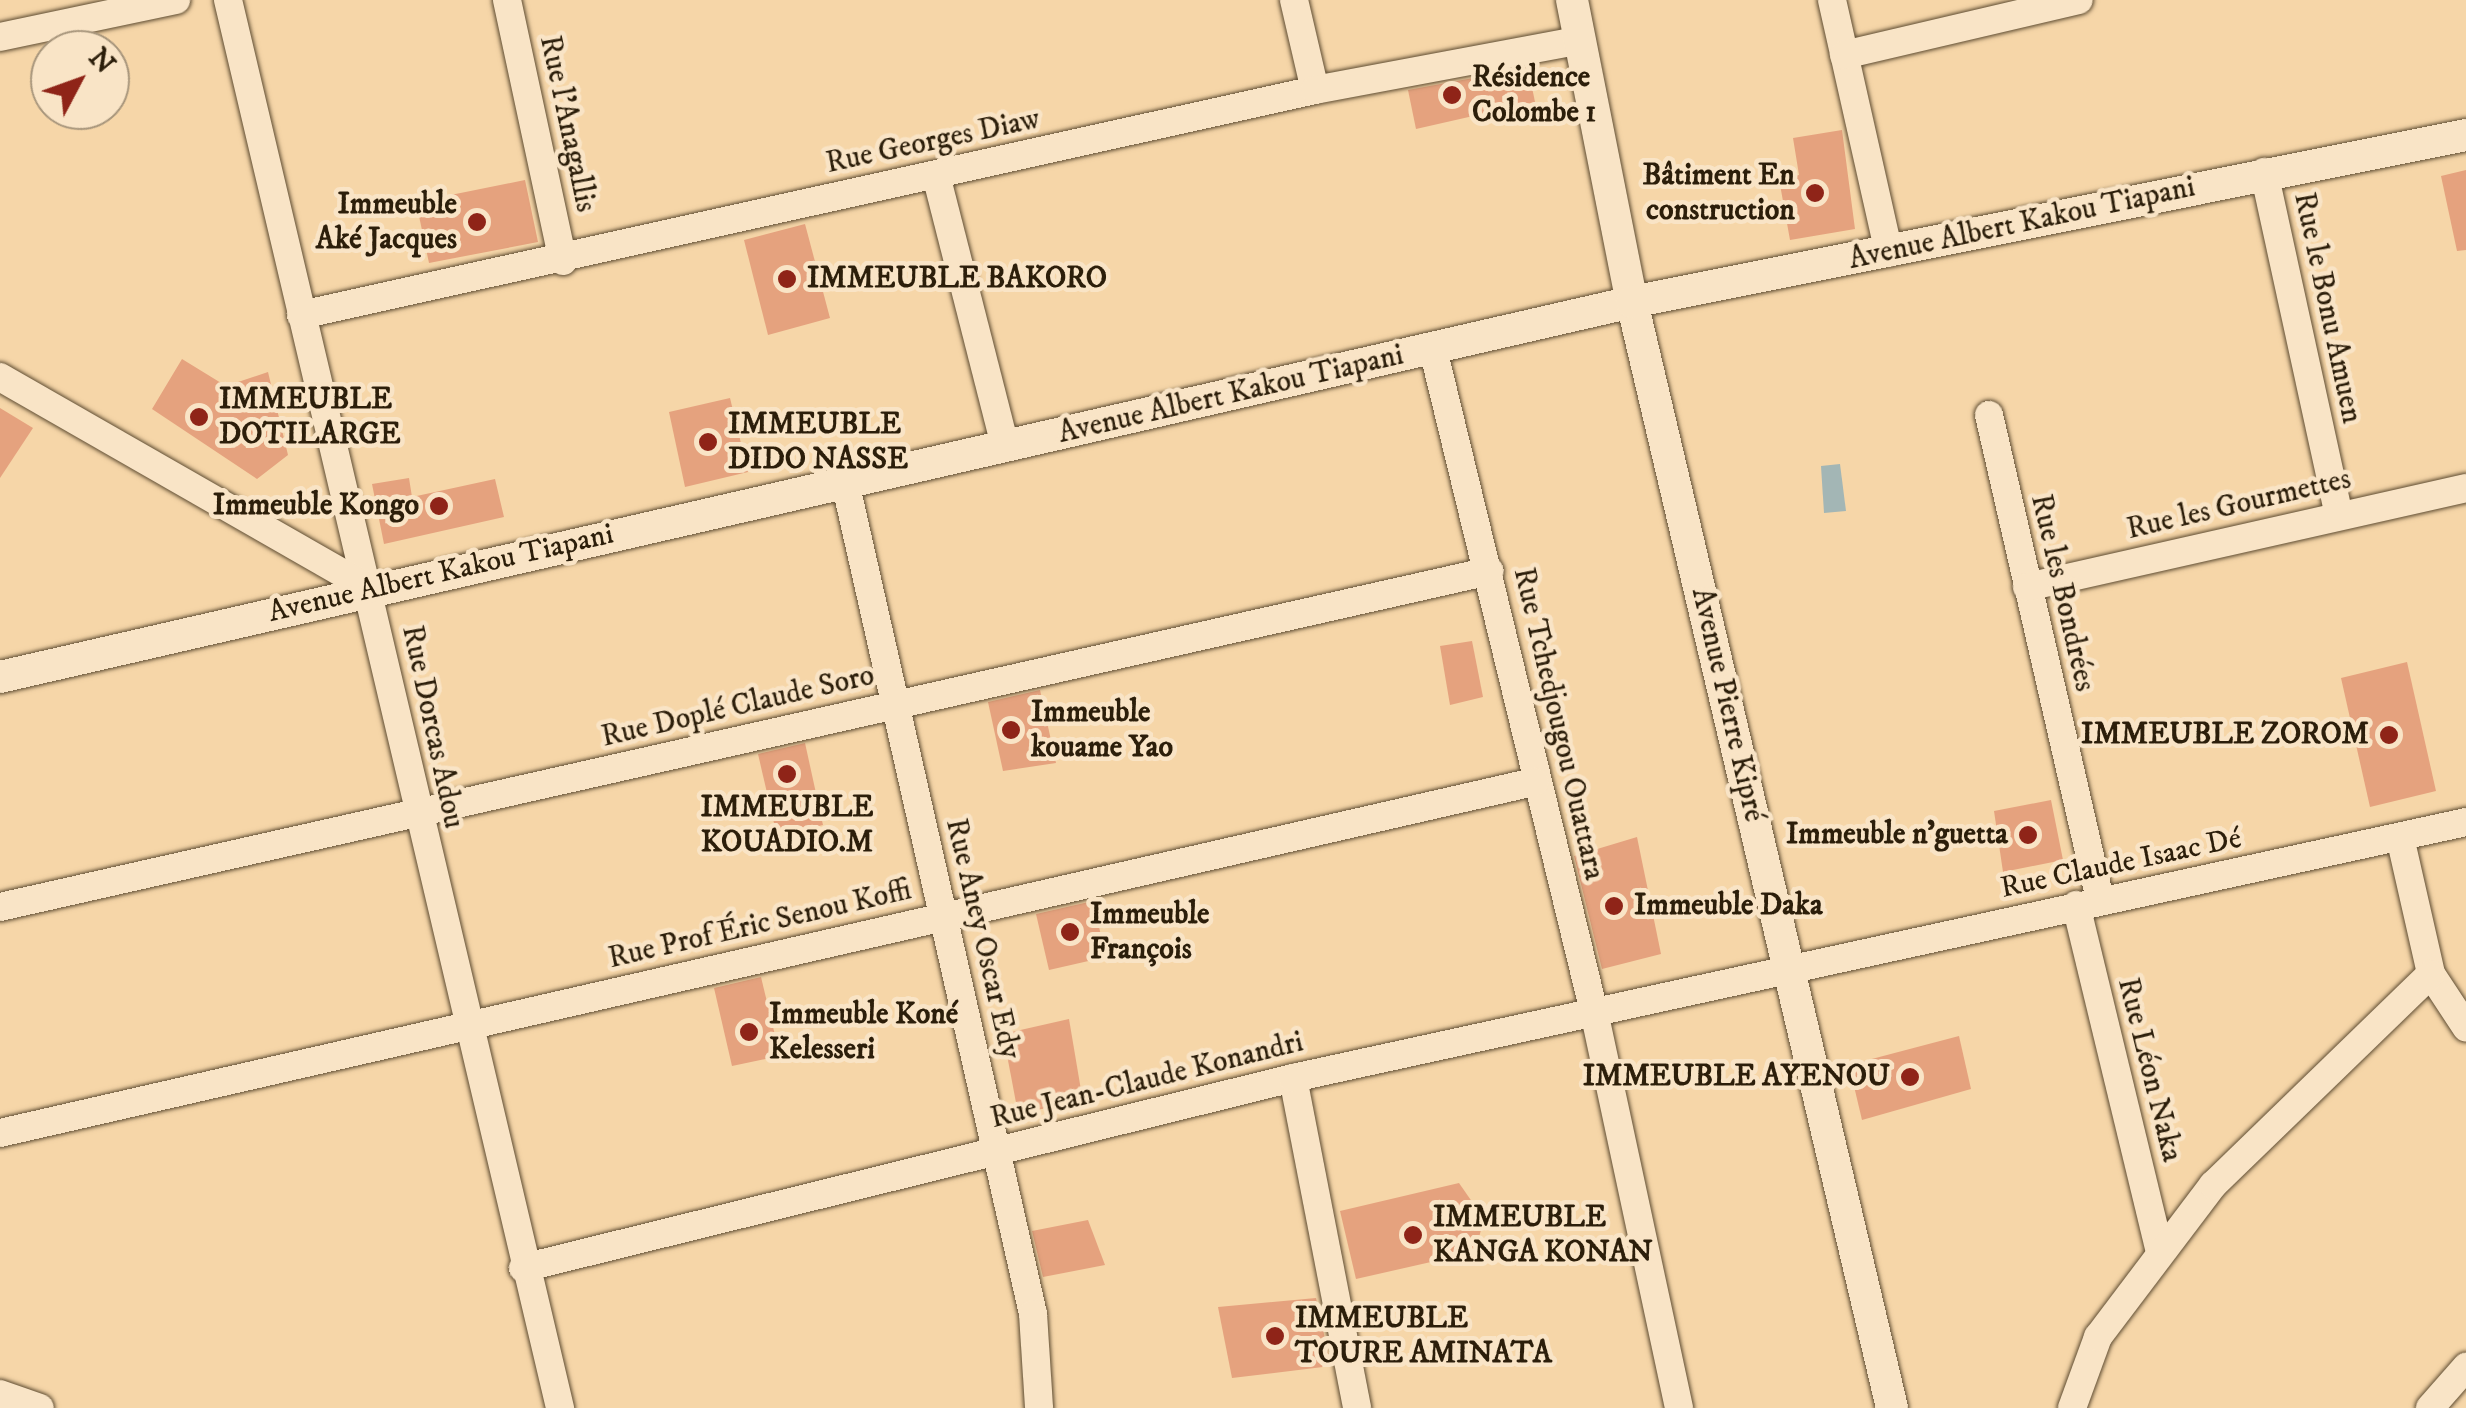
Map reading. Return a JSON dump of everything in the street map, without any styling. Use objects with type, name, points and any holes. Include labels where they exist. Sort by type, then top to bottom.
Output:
[{"type":"street","points":[[0,37],[176,0]]},
{"type":"street","name":"Rue Dorcas Adou","points":[[228,0],[369,588],[464,1027],[560,1408]]},
{"type":"street","name":"Rue l'Anagallis","points":[[507,0],[562,260]]},
{"type":"street","points":[[1294,0],[1315,90]]},
{"type":"street","name":"Avenue Pierre Kipré","points":[[1572,0],[1632,302],[1892,1408]]},
{"type":"street","points":[[1832,0],[1889,253]]},
{"type":"street","points":[[1844,55],[2080,0]]},
{"type":"street","name":"Rue Georges Diaw","points":[[301,315],[1315,90],[1581,40]]},
{"type":"street","name":"Avenue Albert Kakou Tiapani","points":[[0,677],[369,588],[846,486],[1632,302],[1889,253],[2264,172],[2466,135]]},
{"type":"street","name":"Rue le Bonu Amuen","points":[[2264,172],[2338,516]]},
{"type":"street","points":[[936,175],[1005,446]]},
{"type":"street","name":"Rue Tchedjougou Ouattara","points":[[1434,349],[1490,571],[1534,782],[1595,1016],[1679,1408]]},
{"type":"street","points":[[0,378],[369,588]]},
{"type":"street","name":"Rue les Bondrées","points":[[1989,415],[2027,586],[2088,903]]},
{"type":"street","name":"Rue Aney Oscar Edy","points":[[846,486],[1038,1344],[1039,1408]]},
{"type":"street","name":"Rue les Gourmettes","points":[[2027,586],[2466,488]]},
{"type":"street","name":"Rue Doplé Claude Soro","points":[[0,907],[1490,571]]},
{"type":"street","name":"Rue Prof Éric Senou Koffi","points":[[0,1133],[1534,782]]},
{"type":"street","name":"Rue Claude Isaac Dé","points":[[1790,973],[2088,903],[2466,822]]},
{"type":"street","points":[[2400,837],[2431,974],[2466,1027]]},
{"type":"street","name":"Rue Léon Naka","points":[[2088,903],[2160,1251]]},
{"type":"street","name":"Rue Jean-Claude Konandri","points":[[523,1268],[1292,1078],[1790,973]]},
{"type":"street","points":[[2072,1408],[2081,1366],[2160,1251],[2255,1138],[2431,974]]},
{"type":"street","points":[[1292,1078],[1358,1408]]},
{"type":"street","points":[[2430,1408],[2466,1367]]},
{"type":"street","points":[[0,1394],[40,1408]]},
{"type":"shaded area","points":[[1840,464],[1846,511],[1824,513],[1821,466]]},
{"type":"building","name":"Résidence Colombe 1","points":[[1528,68],[1535,102],[1416,129],[1408,90]]},
{"type":"building","name":"Bâtiment En construction","points":[[1842,130],[1855,229],[1790,240],[1779,179],[1799,175],[1793,138]]},
{"type":"building","points":[[2466,170],[2466,250],[2457,251],[2441,176]]},
{"type":"building","name":"Immeuble Aké Jacques","points":[[525,180],[538,242],[429,263],[416,202]]},
{"type":"building","name":"IMMEUBLE BAKORO","points":[[805,224],[830,318],[768,335],[744,240]]},
{"type":"building","name":"IMMEUBLE DOTILARGE","points":[[182,359],[226,386],[268,372],[288,455],[257,479],[152,409]]},
{"type":"building","name":"IMMEUBLE DIDO NASSE","points":[[730,398],[748,472],[685,487],[669,412]]},
{"type":"building","points":[[0,408],[33,428],[0,478]]},
{"type":"building","name":"Immeuble Kongo","points":[[409,478],[412,497],[495,479],[504,517],[384,544],[372,484]]},
{"type":"building","points":[[1472,641],[1483,697],[1450,705],[1440,646]]},
{"type":"building","name":"IMMEUBLE ZOROM","points":[[2407,662],[2436,791],[2370,807],[2341,678]]},
{"type":"building","name":"Immeuble kouame Yao","points":[[1040,690],[1056,763],[1003,771],[988,702]]},
{"type":"building","name":"IMMEUBLE KOUADIO.M","points":[[805,743],[823,825],[777,836],[758,754]]},
{"type":"building","name":"Immeuble n'guetta","points":[[2051,800],[2063,860],[2003,872],[1994,811]]},
{"type":"building","name":"Immeuble Daka","points":[[1637,837],[1661,954],[1602,969],[1574,856]]},
{"type":"building","name":"Immeuble François","points":[[1093,901],[1106,957],[1049,970],[1036,914]]},
{"type":"building","name":"Immeuble Koné Kelesseri","points":[[761,977],[780,1056],[732,1066],[714,988]]},
{"type":"building","points":[[1069,1019],[1083,1102],[1018,1113],[1003,1034]]},
{"type":"building","name":"IMMEUBLE AYENOU","points":[[1959,1036],[1971,1089],[1862,1120],[1849,1065]]},
{"type":"building","name":"IMMEUBLE KANGA KONAN","points":[[1459,1183],[1484,1219],[1475,1252],[1356,1279],[1340,1211]]},
{"type":"building","points":[[1088,1220],[1105,1265],[1043,1277],[1032,1231]]},
{"type":"building","name":"IMMEUBLE TOURE AMINATA","points":[[1316,1298],[1331,1366],[1232,1378],[1218,1307]]},
{"type":"place","name":"Résidence Colombe 1","points":[[1452,95]]},
{"type":"place","name":"Bâtiment En construction","points":[[1815,193]]},
{"type":"place","name":"Immeuble Aké Jacques","points":[[477,222]]},
{"type":"place","name":"IMMEUBLE BAKORO","points":[[787,279]]},
{"type":"place","name":"IMMEUBLE DOTILARGE","points":[[199,417]]},
{"type":"place","name":"IMMEUBLE DIDO NASSE","points":[[708,442]]},
{"type":"place","name":"Immeuble Kongo","points":[[439,506]]},
{"type":"place","name":"Immeuble kouame Yao","points":[[1011,730]]},
{"type":"place","name":"IMMEUBLE ZOROM","points":[[2389,735]]},
{"type":"place","name":"IMMEUBLE KOUADIO.M","points":[[787,774]]},
{"type":"place","name":"Immeuble n'guetta","points":[[2028,835]]},
{"type":"place","name":"Immeuble Daka","points":[[1614,906]]},
{"type":"place","name":"Immeuble François","points":[[1070,932]]},
{"type":"place","name":"Immeuble Koné Kelesseri","points":[[749,1032]]},
{"type":"place","name":"IMMEUBLE AYENOU","points":[[1910,1077]]},
{"type":"place","name":"IMMEUBLE KANGA KONAN","points":[[1413,1235]]},
{"type":"place","name":"IMMEUBLE TOURE AMINATA","points":[[1275,1336]]}]
